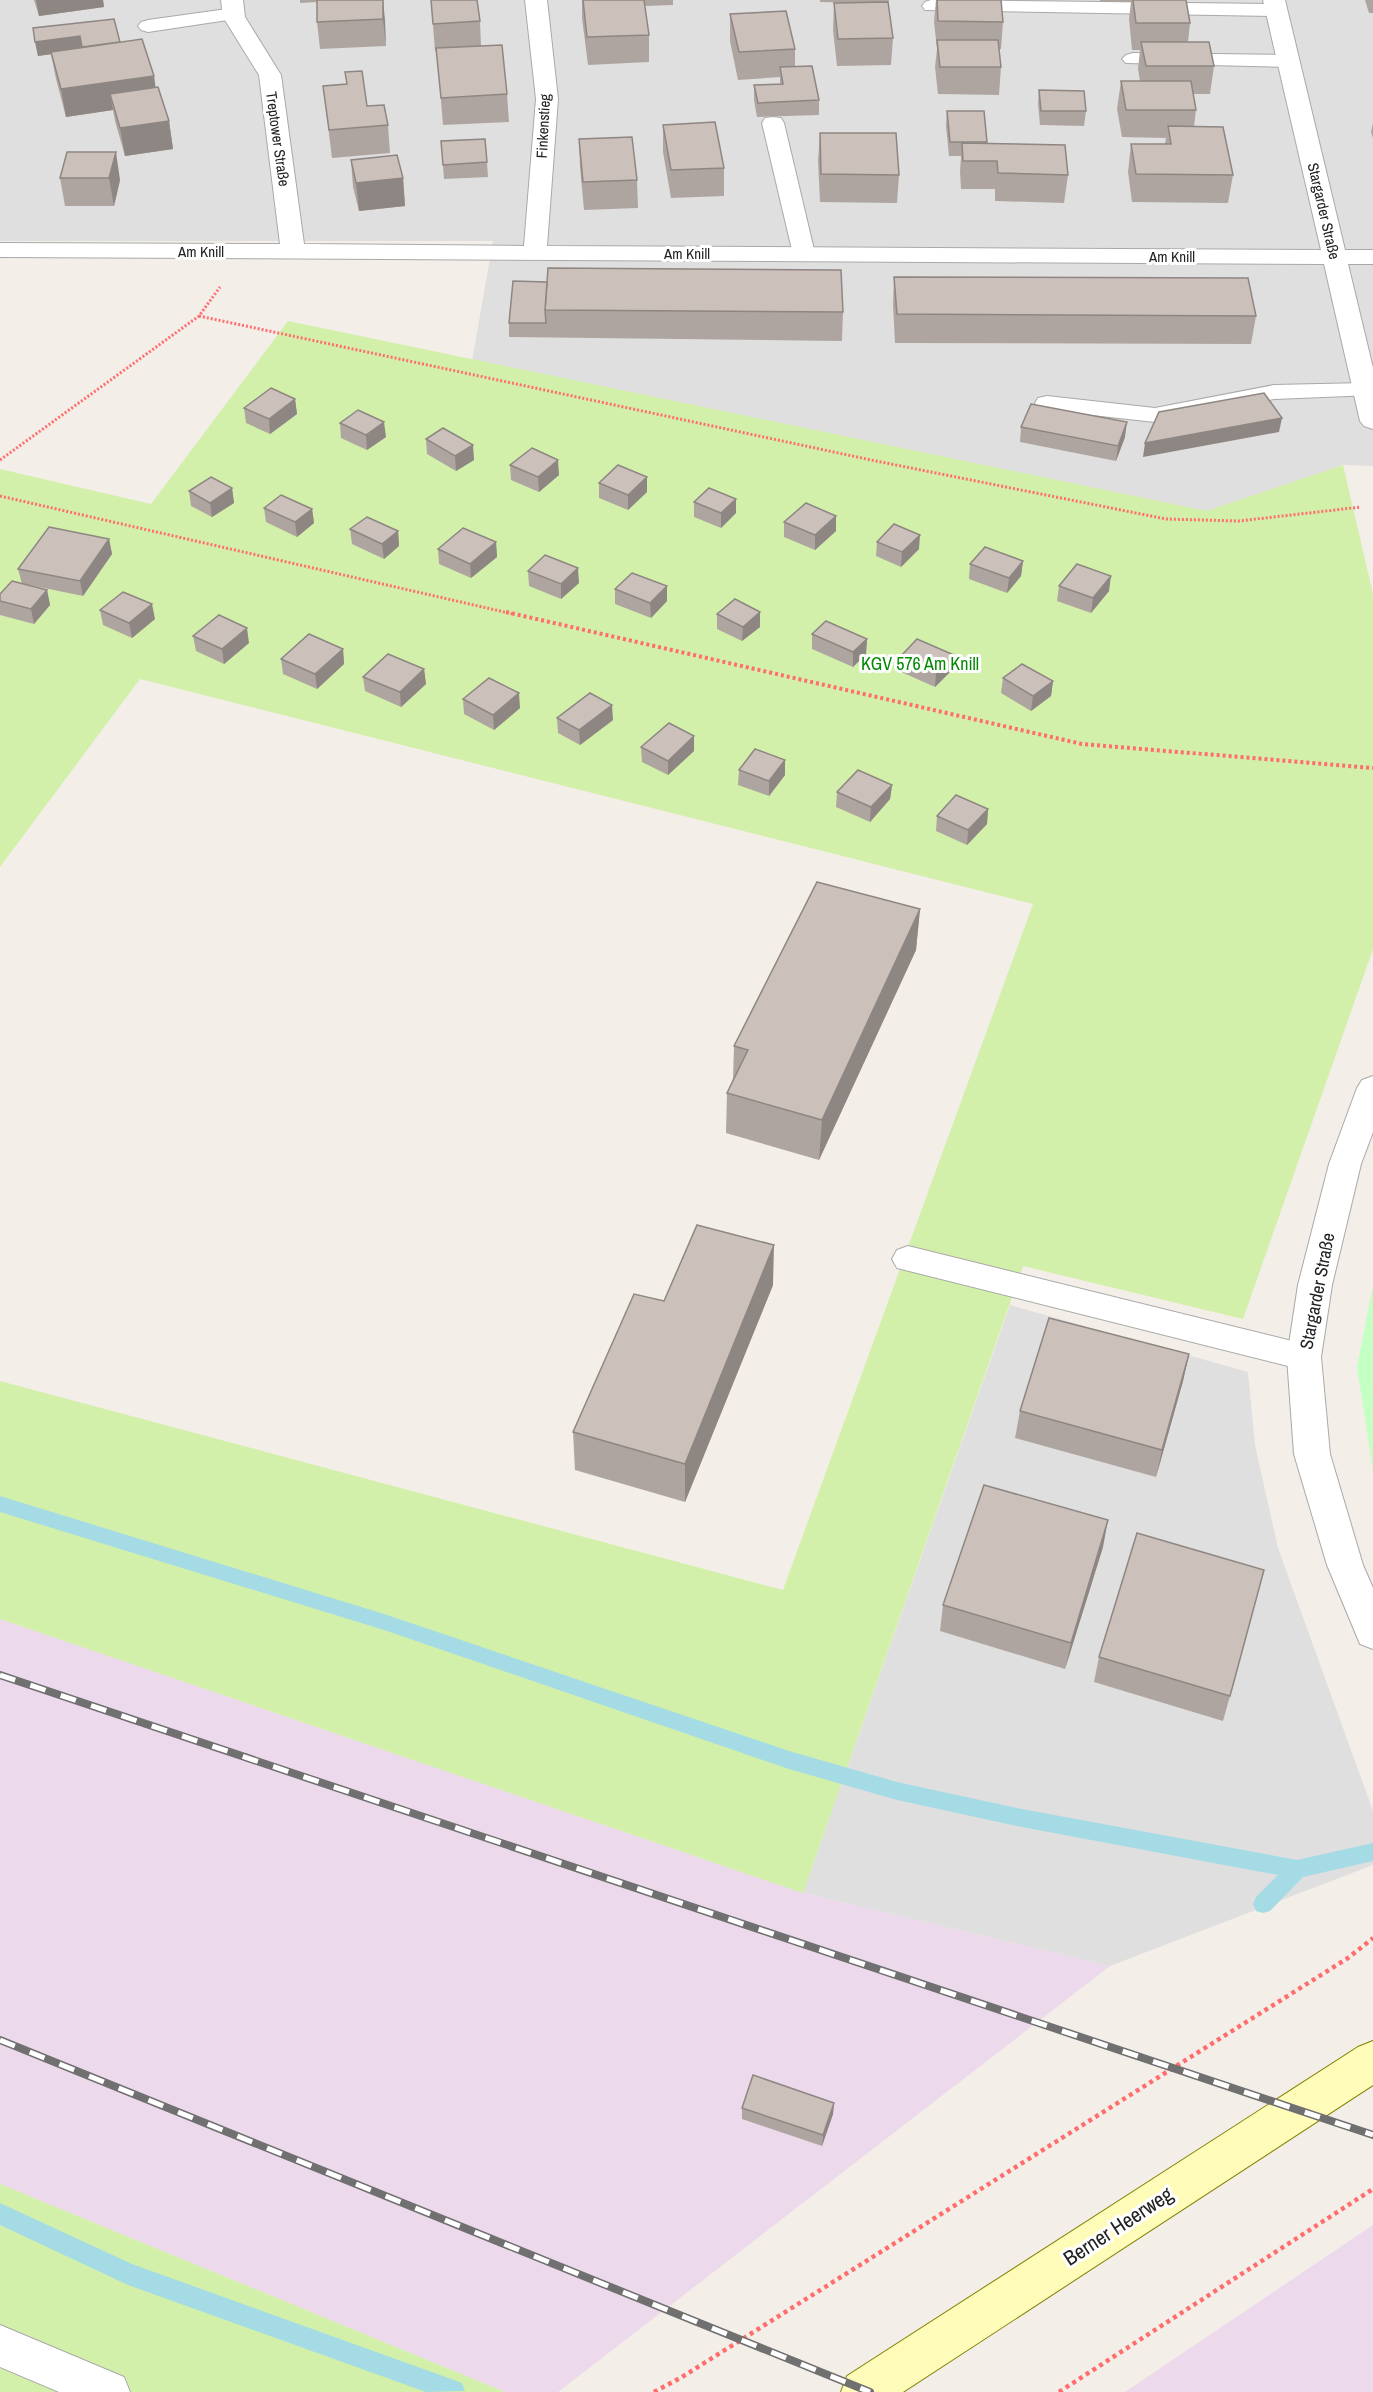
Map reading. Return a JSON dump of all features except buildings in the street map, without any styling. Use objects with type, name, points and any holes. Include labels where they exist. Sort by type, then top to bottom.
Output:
[{"type":"main road","name":"Berner Heerweg","points":[[863,2392],[1373,2061]]},
{"type":"street","name":"Finkenstieg","points":[[535,252],[547,99],[536,0]]},
{"type":"street","name":"Stargarder Straße","points":[[1275,5],[1373,421]]},
{"type":"street","name":"Treptower Straße","points":[[233,7],[270,75],[293,251]]},
{"type":"street","name":"Am Knill","points":[[0,250],[1373,257]]},
{"type":"street","name":"Stargarder Straße","points":[[1373,1088],[1345,1164],[1315,1285],[1304,1357],[1312,1454],[1345,1565],[1373,1633]]},
{"type":"lane","points":[[932,6],[1275,5]]},
{"type":"lane","points":[[148,26],[233,7]]},
{"type":"lane","points":[[1133,59],[1288,61]]},
{"type":"lane","points":[[773,123],[804,254]]},
{"type":"lane","points":[[1047,403],[1155,415],[1274,392],[1366,390]]},
{"type":"lane","points":[[908,1259],[1304,1357]]},
{"type":"lane","points":[[0,2346],[110,2392]]},
{"type":"path","points":[[0,460],[199,316],[236,267],[243,251]]},
{"type":"path","points":[[199,316],[871,460],[1166,519],[1241,523],[1361,507]]},
{"type":"path","points":[[0,496],[1082,744],[1373,768]]},
{"type":"path","points":[[654,2392],[682,2377],[1348,1958],[1373,1938]]},
{"type":"path","points":[[1059,2392],[1373,2189]]},
{"type":"shaded area","points":[[0,0],[1373,0],[1373,466],[1343,465],[1207,511],[472,361],[493,241],[0,241]]},
{"type":"shaded area","points":[[1010,1305],[1248,1372],[1255,1445],[1278,1548],[1373,1811],[1373,1865],[1110,1966],[803,1893]]},
{"type":"shaded area","points":[[0,1619],[803,1893],[1110,1966],[558,2392],[505,2392],[0,2184]]},
{"type":"shaded area","points":[[1373,2225],[1373,2392],[1125,2392]]},
{"type":"green space","name":"KGV 576 Am Knill","points":[[288,321],[1207,511],[1343,465],[1373,594],[1373,949],[1243,1319],[1023,1266],[803,1893],[0,1619],[0,1381],[783,1590],[1033,904],[140,679],[0,867],[0,469],[151,504]]},
{"type":"green space","points":[[1373,1285],[1373,1471],[1357,1367]]},
{"type":"green space","points":[[0,2184],[505,2392],[0,2392]]},
{"type":"waterway","points":[[0,1504],[384,1622],[789,1760],[897,1791],[1022,1818],[1297,1869]]},
{"type":"waterway","points":[[1297,1869],[1373,1852]]},
{"type":"waterway","points":[[1263,1904],[1297,1869]]},
{"type":"waterway","points":[[0,2214],[128,2274],[454,2391]]},
{"type":"railway","points":[[0,1675],[1373,2135]]},
{"type":"railway","points":[[0,2040],[870,2392]]}]
